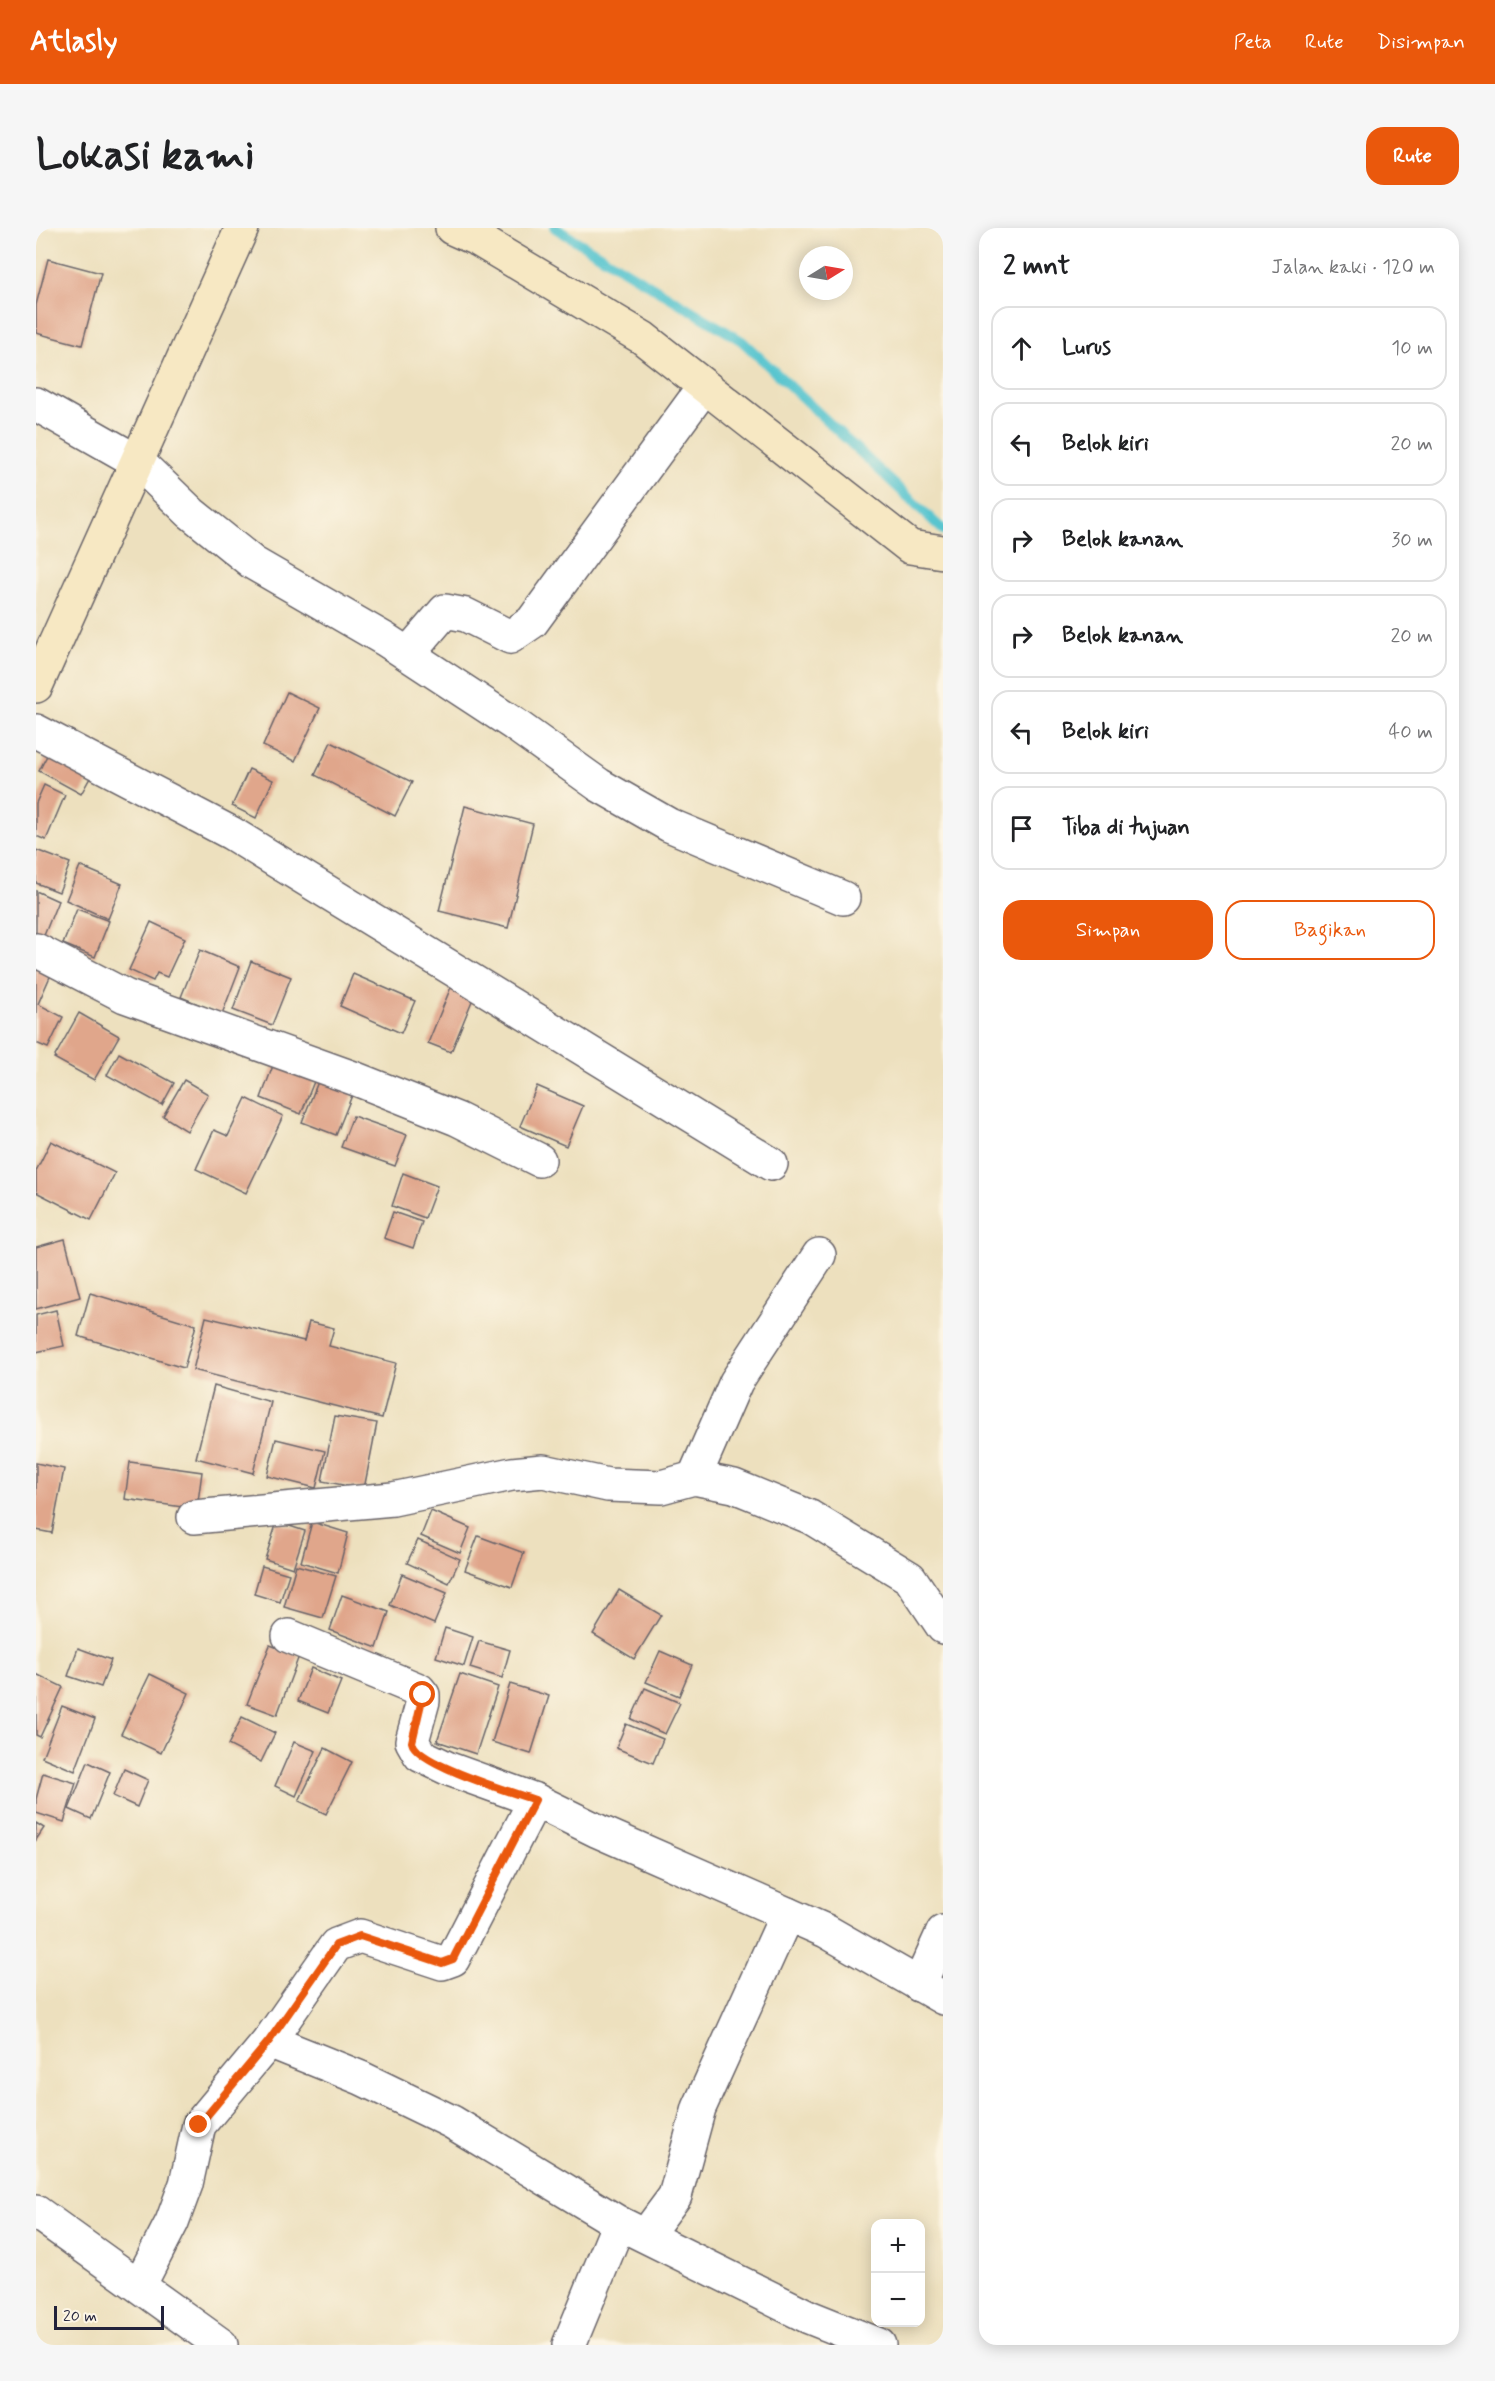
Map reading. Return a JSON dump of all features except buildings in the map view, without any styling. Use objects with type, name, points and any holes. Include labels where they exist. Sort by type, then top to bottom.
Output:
[{"type":"street","points":[[36,686],[243,228]]},
{"type":"street","points":[[452,228],[479,240],[643,338],[910,547],[943,552]]},
{"type":"street","points":[[408,654],[445,611],[466,615],[510,637],[532,622],[704,387]]},
{"type":"street","points":[[36,404],[138,462],[191,513],[252,563],[408,654],[599,785],[669,825],[843,898]]},
{"type":"street","points":[[36,731],[231,833],[392,929],[528,1018],[771,1164]]},
{"type":"street","points":[[36,950],[125,996],[356,1079],[458,1119],[539,1160]]},
{"type":"street","points":[[694,1478],[736,1382],[819,1255]]},
{"type":"street","points":[[194,1517],[393,1499],[512,1474],[543,1471],[608,1485],[661,1487],[694,1478],[734,1486],[810,1518],[910,1578],[943,1627]]},
{"type":"street","points":[[289,1636],[419,1690],[423,1701],[412,1742],[420,1755],[449,1769],[535,1800],[598,1831],[826,1931],[931,1991],[943,1932]]},
{"type":"street","points":[[140,2284],[172,2223],[186,2184],[199,2125],[269,2041],[336,1945],[360,1936],[442,1963],[453,1959],[535,1800]]},
{"type":"street","points":[[569,2345],[632,2229],[675,2196],[699,2108],[787,1914]]},
{"type":"street","points":[[269,2041],[361,2078],[452,2122],[632,2229],[809,2317],[879,2345]]},
{"type":"street","points":[[36,2212],[140,2284],[203,2334],[221,2345]]},
{"type":"waterway","points":[[555,228],[742,341],[943,530]]},
{"type":"route","points":[[199,2125],[269,2041],[336,1945],[342,1941],[360,1936],[442,1963],[453,1959],[535,1800],[449,1769],[420,1755],[414,1749],[412,1742],[423,1695]]}]
